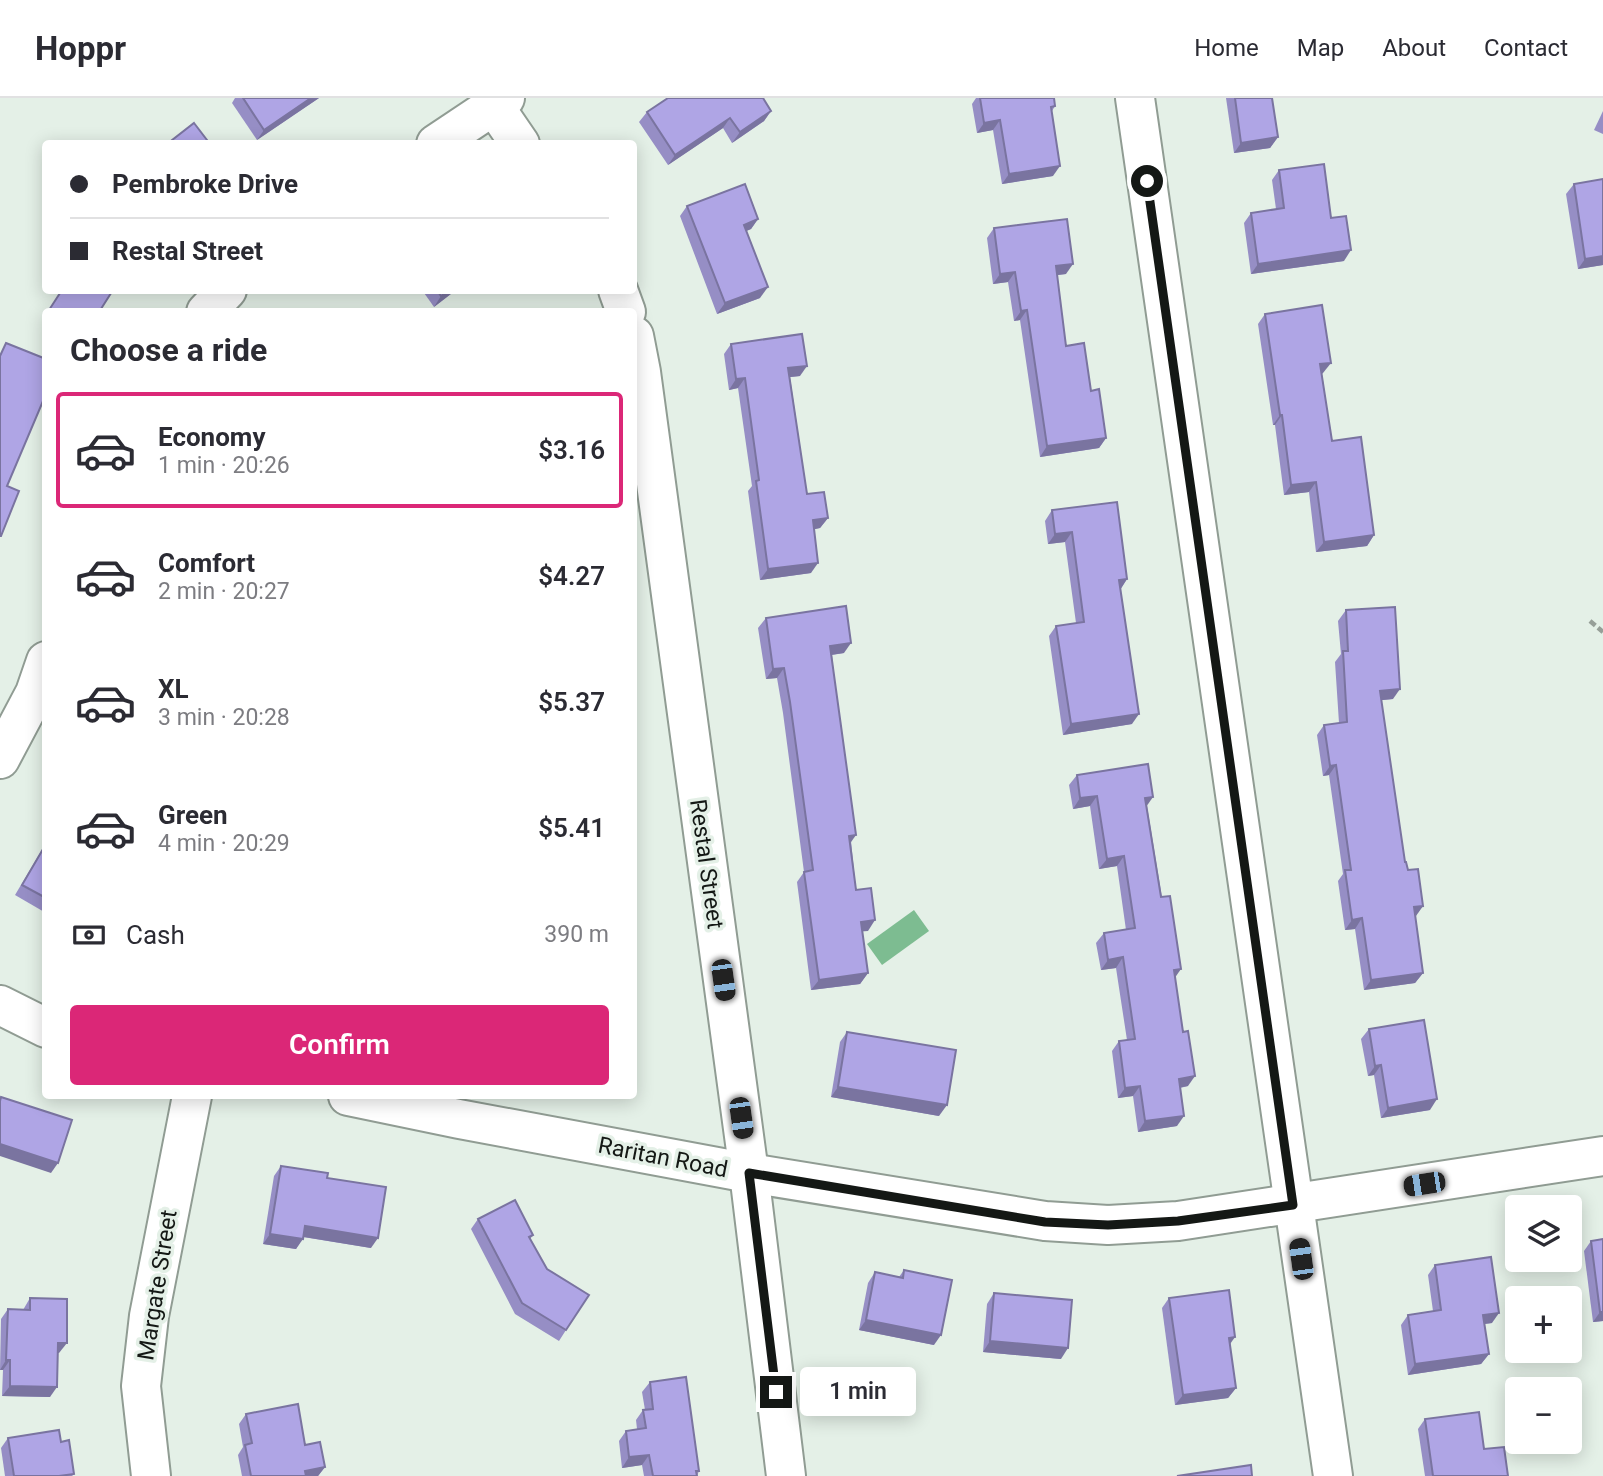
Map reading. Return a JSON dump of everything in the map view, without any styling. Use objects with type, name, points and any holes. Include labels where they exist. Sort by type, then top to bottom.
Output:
[{"type":"street","points":[[1135,98],[1333,1476]]},
{"type":"street","points":[[442,140],[499,102],[518,140]]},
{"type":"street","points":[[210,308],[223,294]]},
{"type":"street","name":"Restal Street","points":[[637,353],[749,1173],[786,1476]]},
{"type":"street","points":[[0,759],[35,693],[42,673]]},
{"type":"street","points":[[0,1005],[42,1026]]},
{"type":"street","name":"Margate Street","points":[[151,1476],[141,1386],[149,1316],[191,1099]]},
{"type":"street","name":"Raritan Road","points":[[362,1099],[749,1173],[1045,1222],[1108,1225],[1178,1221],[1293,1205],[1603,1156]]},
{"type":"path","points":[[1590,621],[1603,632]]},
{"type":"shaded area","points":[[914,910],[929,931],[882,965],[867,944]]},
{"type":"building","points":[[243,98],[311,98],[264,130]]},
{"type":"building","points":[[668,98],[763,98],[771,111],[740,132],[730,118],[675,155],[647,112]]},
{"type":"building","points":[[980,98],[1054,98],[1055,106],[1051,107],[1060,166],[1009,174],[1000,120],[984,123]]},
{"type":"building","points":[[1235,98],[1272,98],[1278,137],[1241,143]]},
{"type":"building","points":[[194,123],[207,140],[172,140]]},
{"type":"building","points":[[1324,164],[1331,218],[1346,216],[1351,250],[1258,264],[1251,213],[1284,208],[1279,170]]},
{"type":"building","points":[[1603,179],[1603,256],[1585,259],[1574,184]]},
{"type":"building","points":[[745,184],[758,219],[744,225],[768,287],[725,303],[687,206]]},
{"type":"building","points":[[1067,219],[1073,264],[1056,266],[1066,346],[1084,343],[1091,391],[1099,389],[1106,438],[1047,446],[1027,310],[1021,311],[1015,272],[1000,274],[994,228]]},
{"type":"building","points":[[59,294],[110,294],[102,308],[50,308]]},
{"type":"building","points":[[1322,305],[1331,363],[1320,364],[1332,441],[1361,437],[1374,535],[1324,542],[1316,482],[1291,485],[1265,314]]},
{"type":"building","points":[[802,334],[807,366],[788,368],[807,494],[824,492],[828,518],[813,520],[818,563],[768,569],[745,378],[736,379],[731,344]]},
{"type":"building","points":[[6,343],[42,357],[42,403],[7,486],[19,491],[1,536],[0,536],[0,356]]},
{"type":"building","points":[[1117,502],[1127,579],[1119,580],[1139,714],[1071,724],[1056,626],[1084,622],[1072,532],[1055,534],[1052,510]]},
{"type":"building","points":[[846,606],[851,643],[830,646],[856,835],[849,836],[856,890],[871,888],[875,920],[861,922],[868,973],[819,980],[804,872],[813,870],[790,702],[784,668],[773,669],[766,618]]},
{"type":"building","points":[[1395,607],[1400,689],[1380,691],[1405,862],[1408,870],[1418,869],[1423,906],[1414,907],[1423,973],[1371,980],[1362,918],[1352,920],[1345,870],[1351,870],[1336,765],[1330,766],[1324,725],[1347,722],[1343,651],[1348,651],[1346,610]]},
{"type":"building","points":[[1148,764],[1153,797],[1145,798],[1161,897],[1170,896],[1181,969],[1174,970],[1183,1032],[1188,1031],[1195,1076],[1179,1079],[1184,1116],[1145,1121],[1140,1086],[1125,1088],[1119,1041],[1135,1039],[1123,957],[1108,960],[1104,933],[1135,928],[1124,856],[1107,859],[1097,796],[1080,798],[1077,775]]},
{"type":"building","points":[[42,851],[42,896],[22,885]]},
{"type":"building","points":[[1424,1020],[1437,1099],[1388,1108],[1381,1065],[1375,1066],[1369,1029]]},
{"type":"building","points":[[847,1032],[956,1050],[947,1105],[838,1087]]},
{"type":"building","points":[[1,1097],[72,1120],[58,1163],[0,1144]]},
{"type":"building","points":[[281,1166],[328,1173],[327,1178],[386,1187],[378,1238],[305,1226],[303,1239],[270,1234]]},
{"type":"building","points":[[515,1200],[533,1235],[529,1237],[547,1269],[589,1295],[566,1330],[522,1303],[478,1219]]},
{"type":"building","points":[[1603,1239],[1603,1312],[1600,1312],[1591,1241]]},
{"type":"building","points":[[1491,1257],[1499,1313],[1483,1315],[1489,1354],[1415,1364],[1408,1315],[1441,1310],[1435,1265]]},
{"type":"building","points":[[904,1270],[952,1280],[941,1335],[866,1320],[875,1272],[903,1278]]},
{"type":"building","points":[[1229,1290],[1235,1337],[1229,1338],[1236,1388],[1183,1395],[1169,1298]]},
{"type":"building","points":[[994,1293],[1072,1300],[1068,1348],[990,1341]]},
{"type":"building","points":[[30,1298],[67,1299],[67,1343],[58,1343],[57,1387],[10,1386],[10,1360],[6,1360],[8,1309],[30,1310]]},
{"type":"building","points":[[686,1377],[699,1471],[696,1471],[697,1476],[653,1476],[649,1455],[629,1457],[626,1431],[646,1428],[643,1410],[653,1409],[650,1382]]},
{"type":"building","points":[[298,1404],[305,1445],[320,1442],[325,1467],[305,1471],[306,1476],[251,1476],[245,1445],[252,1443],[246,1414]]},
{"type":"building","points":[[1479,1412],[1484,1449],[1504,1447],[1508,1476],[1433,1476],[1425,1419]]},
{"type":"building","points":[[59,1430],[61,1442],[69,1440],[74,1474],[14,1476],[8,1438]]},
{"type":"building","points":[[1251,1465],[1252,1476],[1177,1476]]},
{"type":"route","points":[[776,1392],[749,1173],[1045,1222],[1108,1225],[1178,1221],[1293,1205],[1147,181]]}]
